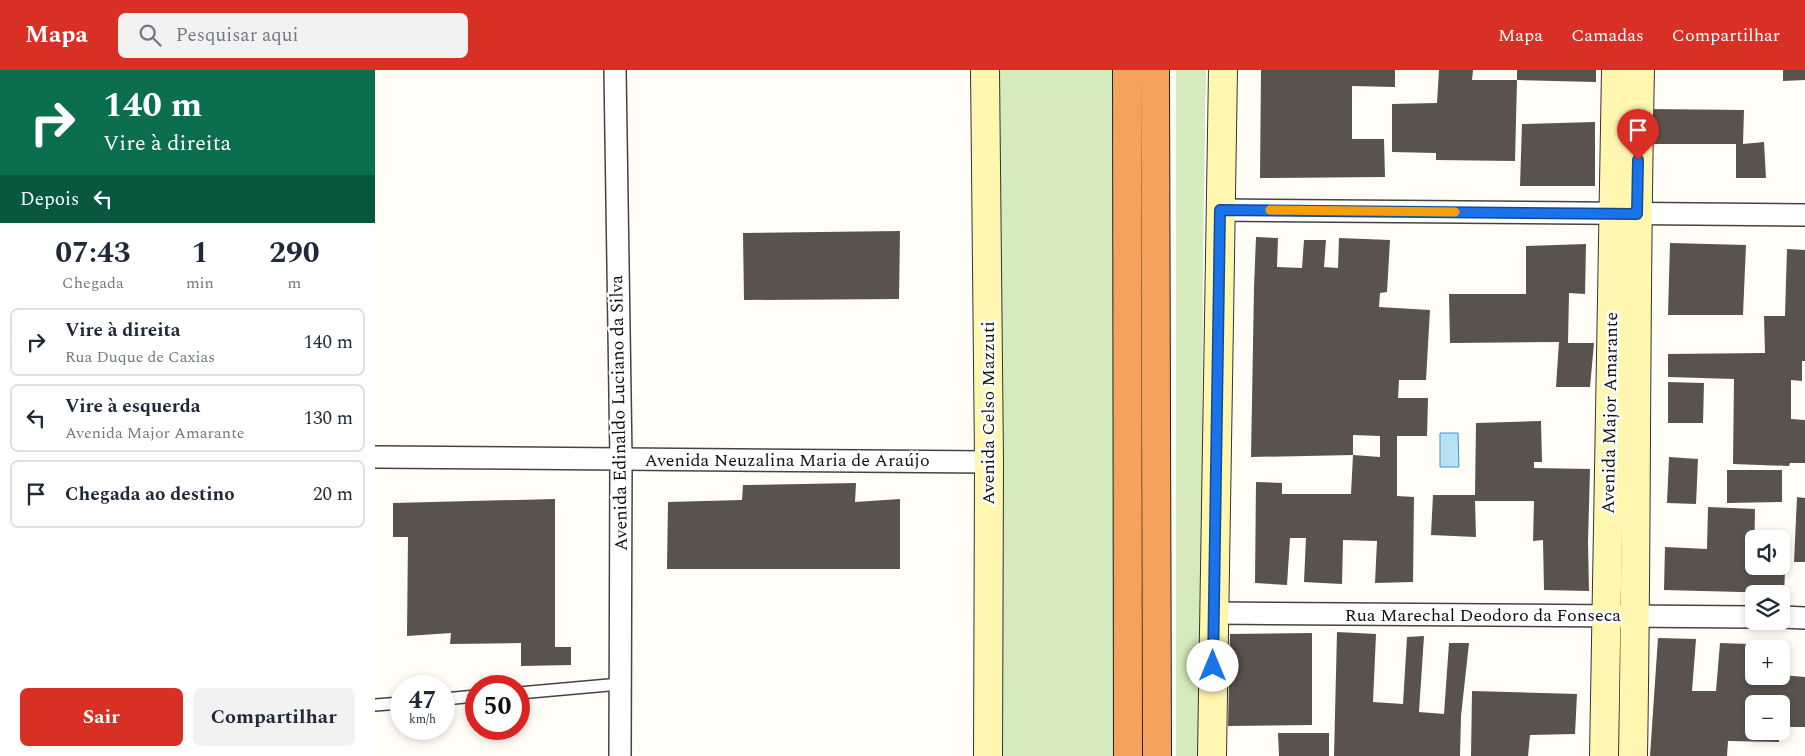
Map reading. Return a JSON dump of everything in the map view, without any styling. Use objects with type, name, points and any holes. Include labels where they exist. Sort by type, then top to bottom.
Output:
[{"type":"highway","points":[[1127,70],[1128,756]]},
{"type":"highway","points":[[1155,70],[1157,756]]},
{"type":"street","name":"Avenida Edinaldo Luciano da Silva","points":[[615,70],[621,459],[620,756]]},
{"type":"street","name":"Avenida Celso Mazzuti","points":[[985,70],[989,462],[988,756]]},
{"type":"street","points":[[1212,756],[1223,70]]},
{"type":"street","name":"Avenida Major Amarante","points":[[1616,70],[1625,213],[1635,616],[1633,756]]},
{"type":"street","name":"Avenida Major Amarante","points":[[1604,756],[1607,616],[1625,213],[1640,70]]},
{"type":"street","points":[[1220,210],[1805,215]]},
{"type":"street","name":"Avenida Neuzalina Maria de Araújo","points":[[375,457],[989,462]]},
{"type":"street","name":"Rua Marechal Deodoro da Fonseca","points":[[1213,613],[1745,617]]},
{"type":"street","points":[[1790,617],[1805,618]]},
{"type":"lane","points":[[530,692],[620,684]]},
{"type":"lane","points":[[375,705],[390,704]]},
{"type":"green space","points":[[997,70],[1114,70],[1115,756],[997,756]]},
{"type":"green space","points":[[1176,70],[1206,70],[1203,257],[1201,756],[1176,756]]},
{"type":"water","points":[[1440,433],[1458,433],[1459,467],[1440,467]]},
{"type":"building","points":[[1261,70],[1395,70],[1395,87],[1352,86],[1352,139],[1384,139],[1385,177],[1260,178]]},
{"type":"building","points":[[1439,70],[1473,70],[1472,80],[1517,80],[1515,161],[1436,160],[1436,153],[1392,152],[1392,104],[1437,103]]},
{"type":"building","points":[[1517,70],[1596,70],[1596,82],[1517,80]]},
{"type":"building","points":[[1783,70],[1805,70],[1805,80],[1783,81]]},
{"type":"building","points":[[1649,109],[1744,110],[1743,144],[1764,142],[1766,178],[1736,178],[1736,144],[1649,144]]},
{"type":"building","points":[[1595,122],[1595,186],[1520,186],[1522,124]]},
{"type":"building","points":[[900,231],[899,299],[744,300],[743,233]]},
{"type":"building","points":[[1256,237],[1278,238],[1277,267],[1302,268],[1304,240],[1326,240],[1324,267],[1338,268],[1339,238],[1390,240],[1387,292],[1380,293],[1379,307],[1430,310],[1426,380],[1399,380],[1398,398],[1428,398],[1427,436],[1397,436],[1397,496],[1414,497],[1413,582],[1375,583],[1377,541],[1343,540],[1342,584],[1304,582],[1306,538],[1290,538],[1287,585],[1255,583],[1256,482],[1282,483],[1282,494],[1351,494],[1353,455],[1251,457]],"holes":[[[1353,435],[1380,436],[1380,457],[1353,455]]]},
{"type":"building","points":[[1670,243],[1746,245],[1743,315],[1668,315]]},
{"type":"building","points":[[1586,244],[1585,294],[1569,293],[1568,343],[1594,343],[1590,387],[1556,387],[1559,342],[1450,343],[1449,294],[1526,294],[1526,246]]},
{"type":"building","points":[[1787,249],[1805,250],[1805,361],[1802,361],[1802,381],[1791,380],[1791,419],[1805,420],[1805,463],[1790,463],[1789,466],[1733,464],[1734,379],[1668,377],[1668,354],[1765,353],[1764,316],[1785,316]]},
{"type":"building","points":[[1668,382],[1704,383],[1703,423],[1668,423]]},
{"type":"building","points":[[1541,421],[1542,462],[1534,462],[1534,468],[1590,469],[1589,591],[1544,590],[1543,540],[1533,541],[1534,501],[1475,501],[1476,537],[1431,535],[1433,495],[1475,495],[1476,423]]},
{"type":"building","points":[[1669,457],[1698,459],[1696,504],[1667,503]]},
{"type":"building","points":[[1727,470],[1782,470],[1782,502],[1727,503]]},
{"type":"building","points":[[856,483],[855,502],[900,499],[900,569],[667,569],[668,502],[742,500],[743,485]]},
{"type":"building","points":[[1797,497],[1805,498],[1805,562],[1794,562]]},
{"type":"building","points":[[555,499],[555,647],[571,647],[571,665],[521,666],[521,643],[450,644],[451,633],[407,636],[408,537],[393,537],[393,503]]},
{"type":"building","points":[[1708,507],[1755,509],[1755,530],[1745,530],[1745,575],[1785,575],[1784,585],[1745,585],[1745,592],[1664,590],[1665,547],[1707,549]]},
{"type":"building","points":[[1337,632],[1376,634],[1373,702],[1403,704],[1407,637],[1424,636],[1419,712],[1444,714],[1449,643],[1469,643],[1461,716],[1460,756],[1334,756]]},
{"type":"building","points":[[1312,633],[1312,725],[1228,726],[1230,634]]},
{"type":"building","points":[[1658,638],[1696,639],[1692,691],[1716,691],[1720,643],[1745,644],[1745,685],[1790,685],[1790,676],[1805,677],[1805,727],[1790,727],[1790,695],[1745,695],[1745,740],[1779,740],[1779,742],[1728,741],[1727,756],[1650,756]]},
{"type":"building","points":[[1472,691],[1577,694],[1575,734],[1530,735],[1528,756],[1471,756]]},
{"type":"building","points":[[1278,733],[1329,733],[1329,756],[1279,756]]},
{"type":"slow traffic","points":[[1270,210],[1455,212]]},
{"type":"route","points":[[1213,666],[1220,210],[1637,214],[1638,160]]}]
